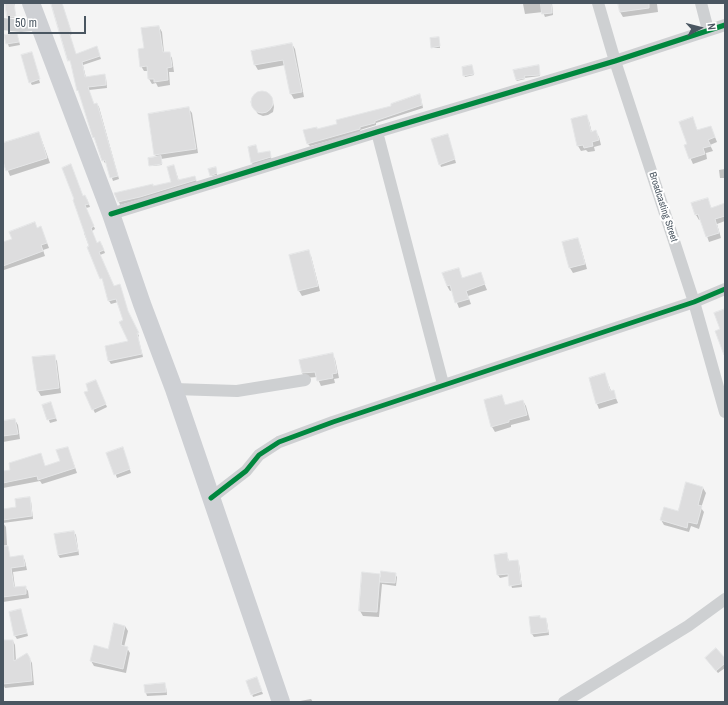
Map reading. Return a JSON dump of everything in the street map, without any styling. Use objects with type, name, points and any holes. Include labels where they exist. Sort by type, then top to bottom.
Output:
[{"type":"main road","points":[[31,3],[111,214],[142,304],[174,389],[281,702]]},
{"type":"street","name":"Broadcasting Street","points":[[598,3],[615,61],[694,302],[725,412]]},
{"type":"street","points":[[702,3],[708,30]]},
{"type":"street","points":[[3,24],[21,26],[39,24]]},
{"type":"street","points":[[111,214],[615,61],[725,25]]},
{"type":"street","points":[[377,132],[443,384]]},
{"type":"street","points":[[211,498],[246,471],[259,455],[279,442],[443,384],[694,302],[725,289]]},
{"type":"street","points":[[174,389],[237,391],[306,380]]},
{"type":"street","points":[[564,702],[688,626],[725,599]]},
{"type":"building","points":[[5,3],[14,3],[16,17],[7,17]]},
{"type":"building","points":[[51,3],[62,3],[71,31],[69,32],[76,54],[97,46],[100,56],[82,62],[85,77],[105,74],[106,85],[88,87],[94,104],[97,103],[118,176],[110,178],[105,160],[102,161],[94,137],[93,138],[78,90],[77,91],[70,60],[68,61]]},
{"type":"building","points":[[541,3],[551,3],[552,13],[542,14]]},
{"type":"building","points":[[618,3],[649,3],[649,8],[620,12]]},
{"type":"building","points":[[159,26],[163,52],[170,52],[172,67],[167,68],[168,80],[154,82],[154,79],[148,79],[147,66],[140,67],[138,49],[144,48],[141,28]]},
{"type":"building","points":[[17,33],[19,42],[6,44],[4,35]]},
{"type":"building","points":[[439,37],[440,46],[431,48],[430,38]]},
{"type":"building","points":[[292,43],[302,92],[290,94],[283,60],[254,65],[251,51]]},
{"type":"building","points":[[32,52],[40,79],[29,83],[21,55]]},
{"type":"building","points":[[472,65],[474,74],[463,76],[462,67]]},
{"type":"building","points":[[539,65],[540,75],[524,76],[525,78],[516,80],[513,70]]},
{"type":"building","points":[[262,91],[270,94],[273,102],[270,110],[262,113],[254,110],[251,102],[254,94]]},
{"type":"building","points":[[420,94],[422,105],[375,121],[375,123],[360,127],[360,129],[307,144],[303,130],[317,127],[317,129],[337,124],[336,120],[391,106],[391,104]]},
{"type":"building","points":[[189,107],[196,149],[154,155],[148,114]]},
{"type":"building","points":[[587,115],[591,132],[596,130],[599,140],[592,142],[593,146],[584,148],[583,145],[577,146],[571,119]]},
{"type":"building","points":[[693,117],[697,130],[711,126],[715,137],[708,140],[711,146],[703,148],[705,154],[689,159],[684,145],[687,144],[679,122]]},
{"type":"building","points":[[39,132],[47,158],[6,171],[3,161],[3,143]]},
{"type":"building","points":[[448,134],[455,159],[439,165],[431,139]]},
{"type":"building","points":[[256,145],[258,153],[270,151],[271,157],[251,163],[248,147]]},
{"type":"building","points":[[161,156],[162,164],[149,166],[148,158]]},
{"type":"building","points":[[71,164],[83,196],[85,195],[89,204],[85,205],[94,226],[91,228],[97,243],[100,241],[104,250],[99,252],[114,286],[120,284],[128,311],[139,333],[137,333],[142,354],[108,361],[105,346],[128,341],[119,322],[123,320],[116,299],[108,301],[102,278],[100,279],[87,247],[89,246],[62,168]]},
{"type":"building","points":[[174,165],[178,180],[195,176],[196,180],[118,202],[114,193],[153,184],[153,186],[171,182],[167,167]]},
{"type":"building","points":[[216,167],[217,173],[210,176],[208,169]]},
{"type":"building","points":[[708,198],[711,208],[725,203],[725,216],[715,219],[719,233],[706,237],[698,214],[695,215],[691,203]]},
{"type":"building","points":[[35,222],[37,228],[41,226],[47,243],[41,245],[43,251],[3,266],[3,242],[12,239],[9,232]]},
{"type":"building","points":[[578,238],[585,264],[569,268],[562,242]]},
{"type":"building","points":[[309,250],[318,286],[298,291],[289,255]]},
{"type":"building","points":[[459,268],[462,278],[481,272],[485,284],[466,291],[469,299],[455,303],[450,285],[447,286],[442,273]]},
{"type":"building","points":[[725,309],[724,355],[715,331],[720,329],[714,313]]},
{"type":"building","points":[[333,353],[337,373],[332,374],[333,378],[317,381],[315,372],[302,373],[299,360]]},
{"type":"building","points":[[55,355],[59,388],[37,391],[32,357]]},
{"type":"building","points":[[605,373],[610,391],[614,390],[616,398],[596,404],[589,378]]},
{"type":"building","points":[[96,380],[106,404],[92,410],[84,392],[88,391],[86,384]]},
{"type":"building","points":[[502,395],[505,405],[523,400],[527,415],[491,427],[484,400]]},
{"type":"building","points":[[51,402],[56,418],[47,420],[42,405]]},
{"type":"building","points":[[15,419],[18,434],[3,436],[3,421]]},
{"type":"building","points":[[68,447],[75,468],[38,480],[37,476],[3,483],[3,471],[10,470],[9,463],[41,453],[45,466],[60,461],[56,450]]},
{"type":"building","points":[[123,447],[130,469],[114,475],[106,453]]},
{"type":"building","points":[[686,482],[703,487],[698,505],[702,506],[697,524],[688,522],[687,528],[660,520],[664,507],[678,511]]},
{"type":"building","points":[[30,497],[32,516],[3,520],[3,509],[16,507],[15,499]]},
{"type":"building","points":[[74,531],[78,551],[58,555],[54,534]]},
{"type":"building","points":[[3,546],[8,546],[10,557],[23,555],[25,566],[11,568],[14,587],[26,586],[26,594],[3,597]]},
{"type":"building","points":[[507,553],[508,561],[518,560],[521,584],[509,586],[508,574],[497,575],[494,555]]},
{"type":"building","points":[[381,571],[396,573],[395,583],[380,582]]},
{"type":"building","points":[[362,572],[380,574],[377,612],[359,611]]},
{"type":"building","points":[[21,609],[27,633],[14,636],[9,612]]},
{"type":"building","points":[[540,616],[540,618],[546,618],[548,632],[531,634],[529,617]]},
{"type":"building","points":[[114,623],[125,626],[121,645],[128,647],[123,669],[90,661],[94,645],[108,649]]},
{"type":"building","points":[[3,640],[13,640],[14,661],[27,653],[30,658],[32,681],[3,684]]},
{"type":"building","points":[[716,648],[725,658],[725,663],[716,671],[705,658]]},
{"type":"building","points":[[257,677],[262,691],[251,695],[246,681]]},
{"type":"building","points":[[165,683],[166,692],[145,693],[144,685]]},
{"type":"cycle path","points":[[111,214],[615,61],[725,25]]},
{"type":"cycle path","points":[[211,498],[246,471],[259,455],[279,442],[333,422],[694,302],[725,289]]}]
